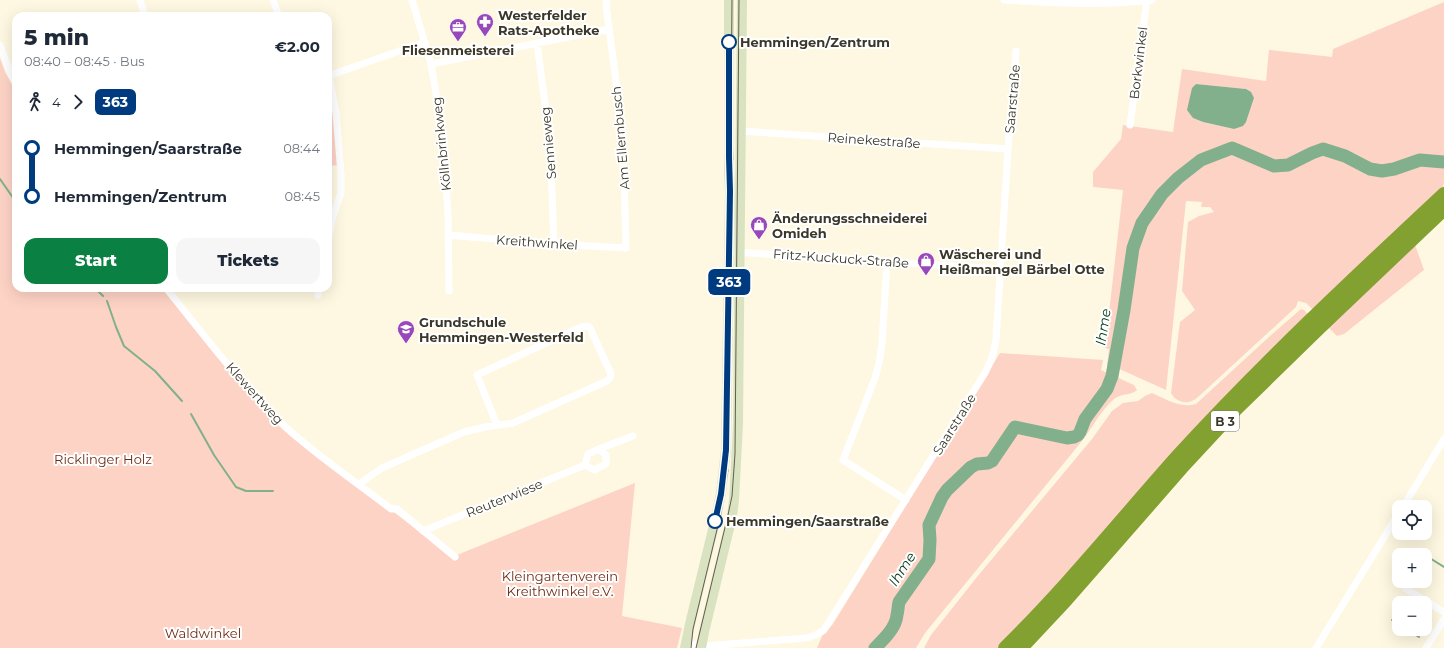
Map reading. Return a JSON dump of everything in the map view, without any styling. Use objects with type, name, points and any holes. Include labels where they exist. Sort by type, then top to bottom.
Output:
[{"type":"highway","name":"B 3","points":[[1005,648],[1051,601],[1177,458],[1228,403],[1316,315],[1444,194]]},
{"type":"highway","name":"B 3","points":[[1021,648],[1066,600],[1184,465],[1236,409],[1297,348],[1444,209]]},
{"type":"street","points":[[140,0],[144,12]]},
{"type":"street","points":[[274,0],[278,12]]},
{"type":"street","name":"Köllnbrinkweg","points":[[412,0],[431,64],[443,136],[448,214],[450,291]]},
{"type":"street","name":"Am Ellernbusch","points":[[607,0],[606,5],[619,104],[624,174],[626,248]]},
{"type":"street","points":[[702,647],[704,632],[732,516],[738,424],[729,0]]},
{"type":"street","points":[[686,646],[717,513],[725,463],[741,131],[742,0]]},
{"type":"street","points":[[1004,0],[1089,4],[1110,4],[1147,0]]},
{"type":"street","name":"Borkwinkel","points":[[1130,125],[1147,0]]},
{"type":"street","points":[[431,64],[609,29]]},
{"type":"street","points":[[332,75],[425,42]]},
{"type":"street","name":"Sennieweg","points":[[536,43],[550,143],[554,244]]},
{"type":"street","points":[[0,44],[12,76]]},
{"type":"street","name":"Saarstraße","points":[[686,646],[702,647],[806,638],[816,635],[824,630],[989,366],[996,340],[1008,148],[1016,51]]},
{"type":"street","points":[[332,91],[336,112],[341,187],[332,216]]},
{"type":"street","name":"Reinekestraße","points":[[741,131],[1008,148]]},
{"type":"street","name":"Kreithwinkel","points":[[448,235],[554,244],[626,248]]},
{"type":"street","name":"Fritz-Kuckuck-Straße","points":[[734,252],[1001,269]]},
{"type":"street","points":[[887,261],[882,343],[879,363],[875,378],[843,460],[906,500]]},
{"type":"street","name":"Klewertweg","points":[[169,292],[264,405],[282,424],[359,484]]},
{"type":"street","points":[[455,558],[397,509],[391,509],[359,484],[382,468],[464,432],[513,423],[607,381],[611,374],[588,326],[581,327],[477,375],[497,425]]},
{"type":"street","points":[[585,465],[588,454],[633,436]]},
{"type":"street","points":[[1407,500],[1444,439]]},
{"type":"street","name":"Reuterwiese","points":[[423,531],[585,465],[594,470],[606,464],[606,455],[599,449]]},
{"type":"street","points":[[1316,648],[1392,524]]},
{"type":"street","points":[[1406,589],[1444,612]]},
{"type":"street","points":[[1426,648],[1444,619]]},
{"type":"green space","points":[[1444,2],[1444,187],[1313,310],[1306,303],[1298,301],[1296,307],[1197,398],[1190,402],[1183,402],[1176,399],[1171,393],[1180,322],[1195,310],[1182,291],[1188,222],[1199,216],[1214,212],[1210,207],[1201,207],[1202,202],[1186,201],[1166,390],[1115,367],[1121,341],[1134,249],[1144,224],[1163,195],[1178,180],[1174,179],[1160,193],[1140,222],[1130,249],[1112,366],[1107,365],[1109,349],[1105,348],[1123,190],[1093,187],[1093,172],[1121,139],[1123,125],[1173,132],[1182,69],[1266,81],[1269,50],[1332,57],[1333,49]],"holes":[[[1196,84],[1246,89],[1254,98],[1246,122],[1234,129],[1203,122],[1193,118],[1191,97]]]},
{"type":"green space","name":"Ricklinger Holz","points":[[0,58],[12,85],[12,292],[165,292],[277,422],[452,557],[635,483],[622,616],[682,628],[677,648],[0,648]]},
{"type":"green space","points":[[332,106],[340,165],[332,166]]},
{"type":"green space","points":[[1414,242],[1424,270],[1344,334],[1337,336],[1326,325]]},
{"type":"green space","points":[[1301,309],[1309,315],[998,648],[924,648],[931,635],[977,577],[1092,439],[1112,411],[1123,403],[1138,401],[1152,393],[1179,404],[1196,404]]},
{"type":"green space","points":[[1000,353],[1103,360],[1101,370],[1134,385],[1137,390],[1135,392],[1117,397],[1109,403],[1082,441],[925,633],[916,648],[817,648],[822,636],[833,624]]},
{"type":"shaded area","points":[[1196,84],[1246,89],[1251,92],[1254,98],[1246,122],[1243,126],[1234,129],[1203,122],[1193,118],[1187,110],[1192,88]]},
{"type":"waterway","name":"Ihme","points":[[875,648],[892,629],[896,620],[899,602],[929,559],[929,525],[942,497],[947,490],[971,467],[977,464],[992,461],[1015,427],[1067,438],[1074,437],[1080,432],[1085,419],[1107,389],[1112,376],[1133,248],[1142,223],[1162,194],[1178,178],[1201,160],[1232,148],[1274,166],[1288,165],[1323,149],[1345,156],[1370,169],[1382,171],[1394,169],[1420,160],[1444,162]]},
{"type":"waterway","points":[[0,179],[12,196]]},
{"type":"waterway","points":[[99,292],[103,296]]},
{"type":"waterway","points":[[107,301],[124,346],[155,371],[182,401]]},
{"type":"waterway","points":[[191,414],[214,455],[236,487],[246,491],[273,491]]},
{"type":"waterway","points":[[1432,560],[1444,567]]},
{"type":"tram line","points":[[732,0],[731,112],[733,160]]},
{"type":"tram line","points":[[696,648],[732,496],[735,454],[739,0]]},
{"type":"tram line","points":[[691,648],[693,629],[721,513],[728,470]]},
{"type":"bus line","name":"363","points":[[715,521],[721,494],[726,450],[730,191],[729,42]]},
{"type":"place","name":"Westerfelder Rats-Apotheke","points":[[485,37]]},
{"type":"place","name":"Fliesenmeisterei","points":[[458,42]]},
{"type":"place","name":"Hemmingen/Zentrum","points":[[729,42]]},
{"type":"place","name":"Änderungsschneiderei Omideh","points":[[759,240]]},
{"type":"place","name":"Wäscherei und Heißmangel Bärbel Otte","points":[[926,276]]},
{"type":"place","name":"Grundschule Hemmingen-Westerfeld","points":[[406,344]]},
{"type":"place","name":"Hemmingen/Saarstraße","points":[[715,521]]},
{"type":"park label","name":"Kleingartenverein Kreithwinkel e.V.","points":[[560,584]]},
{"type":"park label","name":"Waldwinkel","points":[[203,633]]}]
